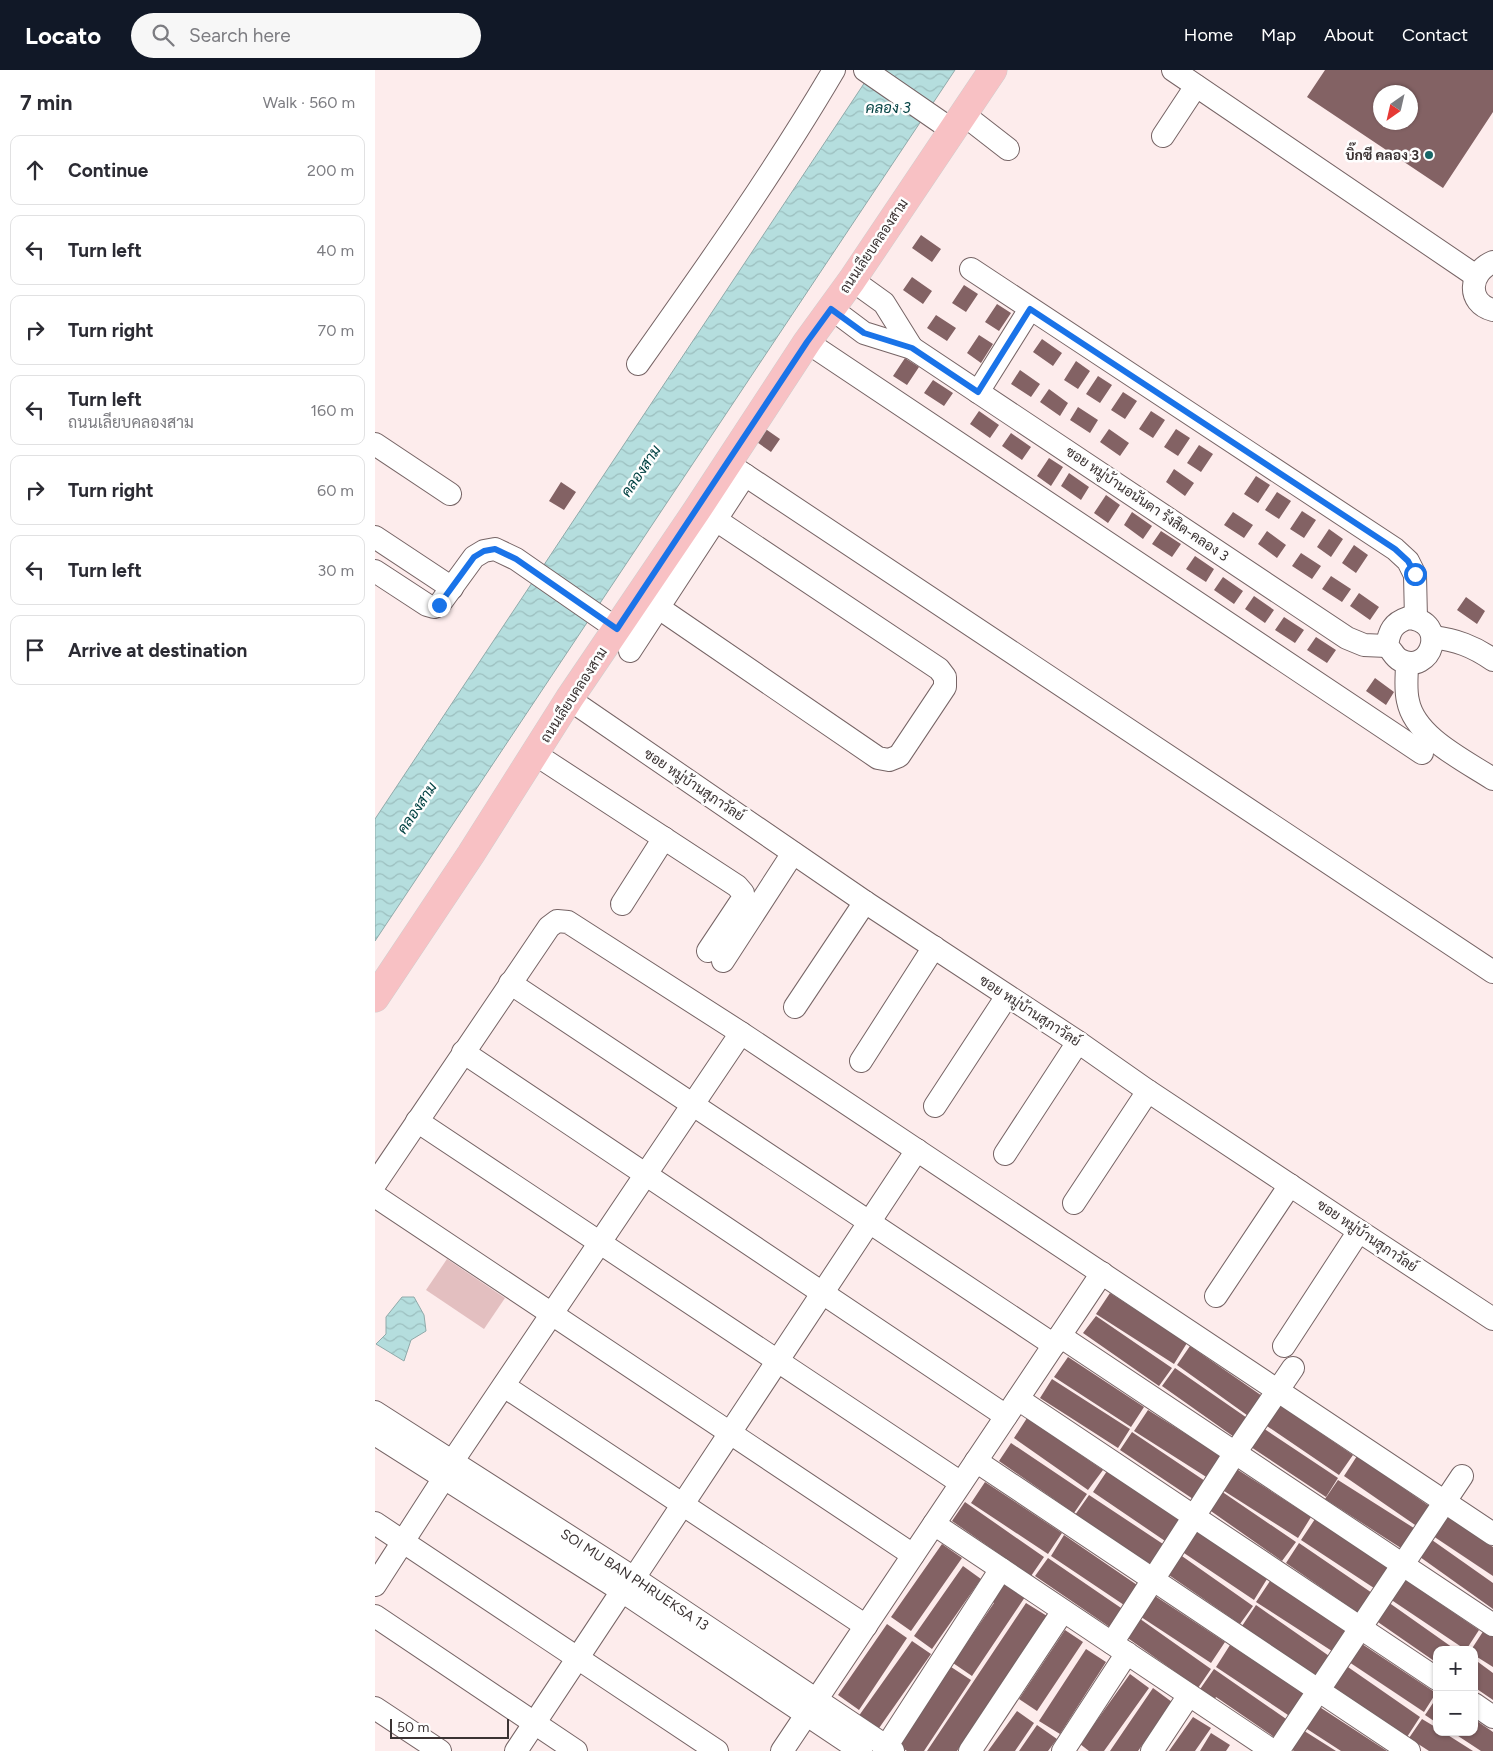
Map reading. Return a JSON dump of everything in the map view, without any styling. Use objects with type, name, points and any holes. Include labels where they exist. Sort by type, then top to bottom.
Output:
[{"type":"main road","name":"ถนนเลียบคลองสาม","points":[[375,998],[615,632],[707,515],[736,469],[807,342],[993,70]]},
{"type":"street","points":[[638,364],[754,198],[805,120],[834,70]]},
{"type":"street","points":[[865,70],[929,112],[957,122],[1008,149]]},
{"type":"street","points":[[1173,70],[1485,269],[1474,292],[1482,305],[1493,310]]},
{"type":"street","points":[[1163,136],[1196,86]]},
{"type":"street","points":[[971,269],[1395,549],[1408,561],[1415,574],[1416,618]]},
{"type":"street","name":"ซอย หมู่บ้านอนันดา รังสิต-คลอง 3","points":[[851,280],[884,303],[912,348]]},
{"type":"street","name":"ซอย หมู่บ้านอนันดา รังสิต-คลอง 3","points":[[831,309],[864,333],[912,348],[1347,638],[1364,645],[1387,646]]},
{"type":"street","points":[[978,392],[1030,309]]},
{"type":"street","points":[[807,342],[1422,753]]},
{"type":"street","points":[[375,444],[450,494]]},
{"type":"street","points":[[736,469],[1493,972]]},
{"type":"street","points":[[375,571],[434,608],[446,597],[474,557],[484,551],[495,549],[516,559],[615,632],[659,608],[707,515],[939,669],[945,677],[945,687],[899,756],[889,760],[878,758],[659,608]]},
{"type":"street","points":[[375,537],[446,597]]},
{"type":"street","points":[[1416,618],[1429,627],[1433,638],[1433,645],[1424,659],[1407,662],[1399,659],[1387,646],[1389,634],[1393,626],[1399,621],[1416,618]]},
{"type":"street","points":[[1433,638],[1454,640],[1480,651],[1493,660]]},
{"type":"street","points":[[1407,662],[1407,700],[1413,718],[1427,735],[1493,779]]},
{"type":"street","name":"ซอย หมู่บ้านสุภาวัลย์","points":[[569,700],[865,902],[1493,1319]]},
{"type":"street","points":[[535,754],[737,886],[743,893],[742,900],[716,956],[793,853]]},
{"type":"street","points":[[622,904],[664,838]]},
{"type":"street","points":[[795,1007],[865,902]]},
{"type":"street","points":[[375,1184],[549,927],[557,921],[568,922],[741,1033],[1493,1534]]},
{"type":"street","points":[[861,1061],[934,947]]},
{"type":"street","points":[[510,983],[870,1222],[1235,1453],[1493,1626]]},
{"type":"street","points":[[935,1106],[1007,996]]},
{"type":"street","points":[[375,1585],[448,1470],[741,1033]]},
{"type":"street","points":[[1005,1154],[1078,1042]]},
{"type":"street","points":[[463,1052],[823,1293],[1193,1516],[1433,1676]]},
{"type":"street","points":[[1074,1203],[1148,1091]]},
{"type":"street","points":[[417,1121],[961,1483]]},
{"type":"street","points":[[517,1751],[917,1150]]},
{"type":"street","points":[[1215,1296],[1290,1185]]},
{"type":"street","points":[[375,1196],[913,1555]]},
{"type":"street","points":[[1284,1346],[1359,1231]]},
{"type":"street","points":[[782,1751],[1102,1273]]},
{"type":"street","points":[[1063,1751],[1119,1648],[1152,1580],[1293,1368]]},
{"type":"street","points":[[504,1386],[866,1626]]},
{"type":"street","name":"SOI MU BAN PHRUEKSA 13","points":[[375,1412],[448,1470],[628,1585],[812,1707],[889,1749]]},
{"type":"street","name":"SOI MU BAN PHRUEKSA 13","points":[[375,1434],[448,1470]]},
{"type":"street","points":[[976,1461],[1409,1751]]},
{"type":"street","points":[[1278,1751],[1462,1476]]},
{"type":"street","points":[[375,1523],[717,1751]]},
{"type":"street","points":[[934,1524],[1189,1695],[1247,1744],[1273,1751]]},
{"type":"street","points":[[889,1749],[1001,1570]]},
{"type":"street","points":[[970,1751],[1063,1611]]},
{"type":"street","points":[[375,1616],[576,1751]]},
{"type":"street","points":[[1152,1751],[1189,1695]]},
{"type":"street","name":"SOI MU BAN PHRUEKSA 13","points":[[812,1707],[861,1751]]},
{"type":"street","points":[[1478,1707],[1493,1716]]},
{"type":"street","points":[[375,1708],[441,1751]]},
{"type":"shaded area","points":[[447,1259],[505,1298],[484,1329],[426,1290]]},
{"type":"water","name":"คลอง 3","points":[[873,70],[955,70],[375,941],[375,819]]},
{"type":"water","points":[[402,1297],[414,1297],[424,1315],[426,1331],[411,1340],[404,1361],[376,1344],[386,1334],[386,1317]]},
{"type":"building","name":"บิ๊กซี คลอง 3","points":[[1325,70],[1493,70],[1493,112],[1443,188],[1307,97]]},
{"type":"building","points":[[921,235],[941,249],[932,262],[912,248]]},
{"type":"building","points":[[912,277],[932,291],[923,304],[903,290]]},
{"type":"building","points":[[964,285],[978,294],[966,312],[952,303]]},
{"type":"building","points":[[997,304],[1011,313],[999,331],[985,322]]},
{"type":"building","points":[[936,315],[956,328],[947,341],[927,328]]},
{"type":"building","points":[[979,335],[993,344],[981,363],[967,353]]},
{"type":"building","points":[[1042,339],[1062,353],[1053,366],[1033,352]]},
{"type":"building","points":[[905,358],[919,367],[907,385],[893,376]]},
{"type":"building","points":[[1076,361],[1090,371],[1078,389],[1064,380]]},
{"type":"building","points":[[1020,370],[1040,384],[1031,397],[1011,384]]},
{"type":"building","points":[[1098,376],[1112,385],[1100,403],[1086,394]]},
{"type":"building","points":[[933,380],[953,393],[944,406],[924,393]]},
{"type":"building","points":[[1049,389],[1068,403],[1060,416],[1040,402]]},
{"type":"building","points":[[1123,392],[1137,401],[1125,419],[1111,410]]},
{"type":"building","points":[[1078,407],[1098,420],[1090,433],[1070,420]]},
{"type":"building","points":[[979,411],[999,425],[990,438],[970,424]]},
{"type":"building","points":[[1151,411],[1165,420],[1153,438],[1139,429]]},
{"type":"building","points":[[760,425],[780,439],[771,452],[751,438]]},
{"type":"building","points":[[1109,429],[1129,443],[1120,456],[1100,442]]},
{"type":"building","points":[[1176,429],[1190,438],[1178,456],[1164,447]]},
{"type":"building","points":[[1011,433],[1031,447],[1022,460],[1002,446]]},
{"type":"building","points":[[1199,445],[1213,454],[1201,472],[1187,463]]},
{"type":"building","points":[[1049,458],[1063,467],[1051,486],[1037,476]]},
{"type":"building","points":[[1174,469],[1194,483],[1185,496],[1166,482]]},
{"type":"building","points":[[1069,473],[1089,487],[1081,500],[1061,486]]},
{"type":"building","points":[[1256,476],[1270,485],[1258,503],[1244,494]]},
{"type":"building","points":[[561,482],[576,492],[564,510],[549,501]]},
{"type":"building","points":[[1277,492],[1291,501],[1279,519],[1265,510]]},
{"type":"building","points":[[1106,495],[1120,505],[1108,523],[1094,513]]},
{"type":"building","points":[[1302,511],[1316,520],[1304,538],[1290,529]]},
{"type":"building","points":[[1132,512],[1152,526],[1143,539],[1124,525]]},
{"type":"building","points":[[1233,512],[1253,525],[1244,538],[1224,525]]},
{"type":"building","points":[[1329,529],[1343,539],[1331,557],[1317,547]]},
{"type":"building","points":[[1161,531],[1181,544],[1172,557],[1152,544]]},
{"type":"building","points":[[1267,531],[1286,545],[1277,558],[1258,544]]},
{"type":"building","points":[[1354,545],[1368,555],[1356,573],[1342,563]]},
{"type":"building","points":[[1301,553],[1321,566],[1312,579],[1292,566]]},
{"type":"building","points":[[1195,556],[1214,569],[1206,582],[1186,569]]},
{"type":"building","points":[[1331,576],[1351,589],[1342,602],[1322,589]]},
{"type":"building","points":[[1223,577],[1243,591],[1234,604],[1214,590]]},
{"type":"building","points":[[1359,593],[1379,607],[1370,620],[1350,606]]},
{"type":"building","points":[[1254,596],[1274,610],[1265,623],[1245,609]]},
{"type":"building","points":[[1466,597],[1485,611],[1477,624],[1457,610]]},
{"type":"building","points":[[1284,617],[1304,630],[1295,643],[1275,630]]},
{"type":"building","points":[[1316,637],[1336,650],[1327,663],[1307,650]]},
{"type":"building","points":[[1375,678],[1394,692],[1386,705],[1366,691]]},
{"type":"building","points":[[1110,1293],[1187,1343],[1174,1364],[1096,1314]]},
{"type":"building","points":[[1096,1316],[1172,1368],[1159,1386],[1083,1333]]},
{"type":"building","points":[[1190,1346],[1265,1398],[1251,1418],[1177,1365]]},
{"type":"building","points":[[1068,1357],[1144,1407],[1131,1427],[1054,1377]]},
{"type":"building","points":[[1175,1368],[1250,1420],[1237,1439],[1162,1386]]},
{"type":"building","points":[[1052,1379],[1130,1429],[1118,1448],[1040,1398]]},
{"type":"building","points":[[1275,1402],[1353,1455],[1339,1475],[1261,1422]]},
{"type":"building","points":[[1148,1410],[1224,1458],[1211,1480],[1134,1431]]},
{"type":"building","points":[[1027,1418],[1103,1470],[1088,1490],[1014,1438]]},
{"type":"building","points":[[1263,1428],[1338,1478],[1326,1497],[1251,1447]]},
{"type":"building","points":[[1132,1432],[1208,1483],[1196,1501],[1120,1450]]},
{"type":"building","points":[[1011,1443],[1087,1494],[1074,1513],[999,1461]]},
{"type":"building","points":[[1357,1456],[1432,1508],[1418,1527],[1344,1476]]},
{"type":"building","points":[[1235,1468],[1311,1517],[1298,1538],[1221,1489]]},
{"type":"building","points":[[1107,1471],[1182,1522],[1168,1543],[1093,1492]]},
{"type":"building","points":[[1338,1480],[1417,1530],[1404,1550],[1325,1499]]},
{"type":"building","points":[[985,1482],[1062,1533],[1048,1554],[971,1503]]},
{"type":"building","points":[[1221,1491],[1296,1542],[1282,1561],[1208,1509]]},
{"type":"building","points":[[1089,1495],[1166,1546],[1153,1566],[1075,1515]]},
{"type":"building","points":[[965,1502],[1044,1557],[1031,1576],[952,1521]]},
{"type":"building","points":[[1443,1513],[1493,1547],[1493,1576],[1430,1534]]},
{"type":"building","points":[[1315,1519],[1391,1569],[1377,1590],[1301,1540]]},
{"type":"building","points":[[1192,1528],[1267,1579],[1254,1600],[1178,1549]]},
{"type":"building","points":[[1064,1535],[1140,1587],[1127,1607],[1051,1556]]},
{"type":"building","points":[[1432,1540],[1493,1583],[1493,1609],[1420,1557]]},
{"type":"building","points":[[1299,1543],[1375,1595],[1361,1615],[1286,1563]]},
{"type":"building","points":[[942,1544],[962,1558],[911,1631],[891,1617]]},
{"type":"building","points":[[1179,1554],[1253,1606],[1240,1624],[1166,1573]]},
{"type":"building","points":[[1048,1558],[1124,1610],[1111,1628],[1035,1576]]},
{"type":"building","points":[[963,1566],[981,1579],[932,1649],[914,1636]]},
{"type":"building","points":[[1404,1579],[1479,1630],[1469,1646],[1460,1646],[1390,1599]]},
{"type":"building","points":[[1270,1581],[1348,1632],[1335,1653],[1256,1602]]},
{"type":"building","points":[[1003,1583],[1025,1597],[972,1676],[953,1663],[994,1603],[991,1601]]},
{"type":"building","points":[[1149,1592],[1225,1642],[1211,1663],[1135,1613]]},
{"type":"building","points":[[1388,1602],[1450,1646],[1433,1646],[1433,1660],[1375,1620]]},
{"type":"building","points":[[1026,1603],[1047,1616],[957,1751],[927,1751]]},
{"type":"building","points":[[1256,1605],[1332,1658],[1318,1678],[1242,1626]]},
{"type":"building","points":[[1136,1616],[1211,1669],[1198,1688],[1122,1634]]},
{"type":"building","points":[[887,1624],[907,1638],[859,1710],[838,1695]]},
{"type":"building","points":[[1065,1630],[1083,1642],[1037,1711],[1019,1699]]},
{"type":"building","points":[[1484,1630],[1493,1636],[1493,1667],[1478,1658],[1478,1646],[1474,1646]]},
{"type":"building","points":[[912,1641],[931,1654],[877,1731],[858,1717]]},
{"type":"building","points":[[1362,1644],[1433,1691],[1433,1698],[1424,1712],[1349,1662]]},
{"type":"building","points":[[1230,1645],[1306,1695],[1291,1717],[1216,1667]]},
{"type":"building","points":[[1086,1649],[1106,1662],[1060,1734],[1039,1721]]},
{"type":"building","points":[[1478,1662],[1493,1673],[1493,1700],[1478,1690]]},
{"type":"building","points":[[948,1665],[971,1680],[924,1751],[907,1751],[896,1744]]},
{"type":"building","points":[[1345,1665],[1420,1717],[1407,1737],[1331,1685]]},
{"type":"building","points":[[1214,1669],[1289,1721],[1277,1739],[1216,1697],[1213,1702],[1198,1692]]},
{"type":"building","points":[[1130,1674],[1149,1688],[1104,1751],[1089,1751],[1080,1744]]},
{"type":"building","points":[[1153,1688],[1172,1702],[1138,1751],[1110,1751]]},
{"type":"building","points":[[1433,1703],[1433,1720],[1425,1715]]},
{"type":"building","points":[[1318,1706],[1387,1751],[1341,1751],[1304,1727]]},
{"type":"building","points":[[1017,1711],[1034,1723],[1015,1751],[988,1751]]},
{"type":"building","points":[[1193,1717],[1211,1728],[1195,1751],[1169,1751]]},
{"type":"building","points":[[1422,1719],[1433,1726],[1433,1736],[1449,1736],[1473,1751],[1429,1751],[1409,1738]]},
{"type":"building","points":[[1478,1722],[1493,1732],[1493,1751],[1481,1751],[1458,1736],[1478,1736]]},
{"type":"building","points":[[1037,1725],[1057,1739],[1048,1751],[1019,1751]]},
{"type":"building","points":[[1298,1727],[1336,1751],[1294,1751],[1286,1746]]},
{"type":"building","points":[[1211,1733],[1230,1745],[1226,1751],[1200,1751]]},
{"type":"place","name":"บิ๊กซี คลอง 3","points":[[1429,155]]},
{"type":"route","points":[[439,605],[474,557],[484,551],[495,549],[516,559],[617,629],[807,342],[831,309],[864,333],[912,348],[978,392],[1030,309],[1395,549],[1408,561],[1415,574]]},
{"type":"water label","name":"คลองสาม","points":[[641,471]]},
{"type":"water label","name":"คลองสาม","points":[[417,808]]}]
